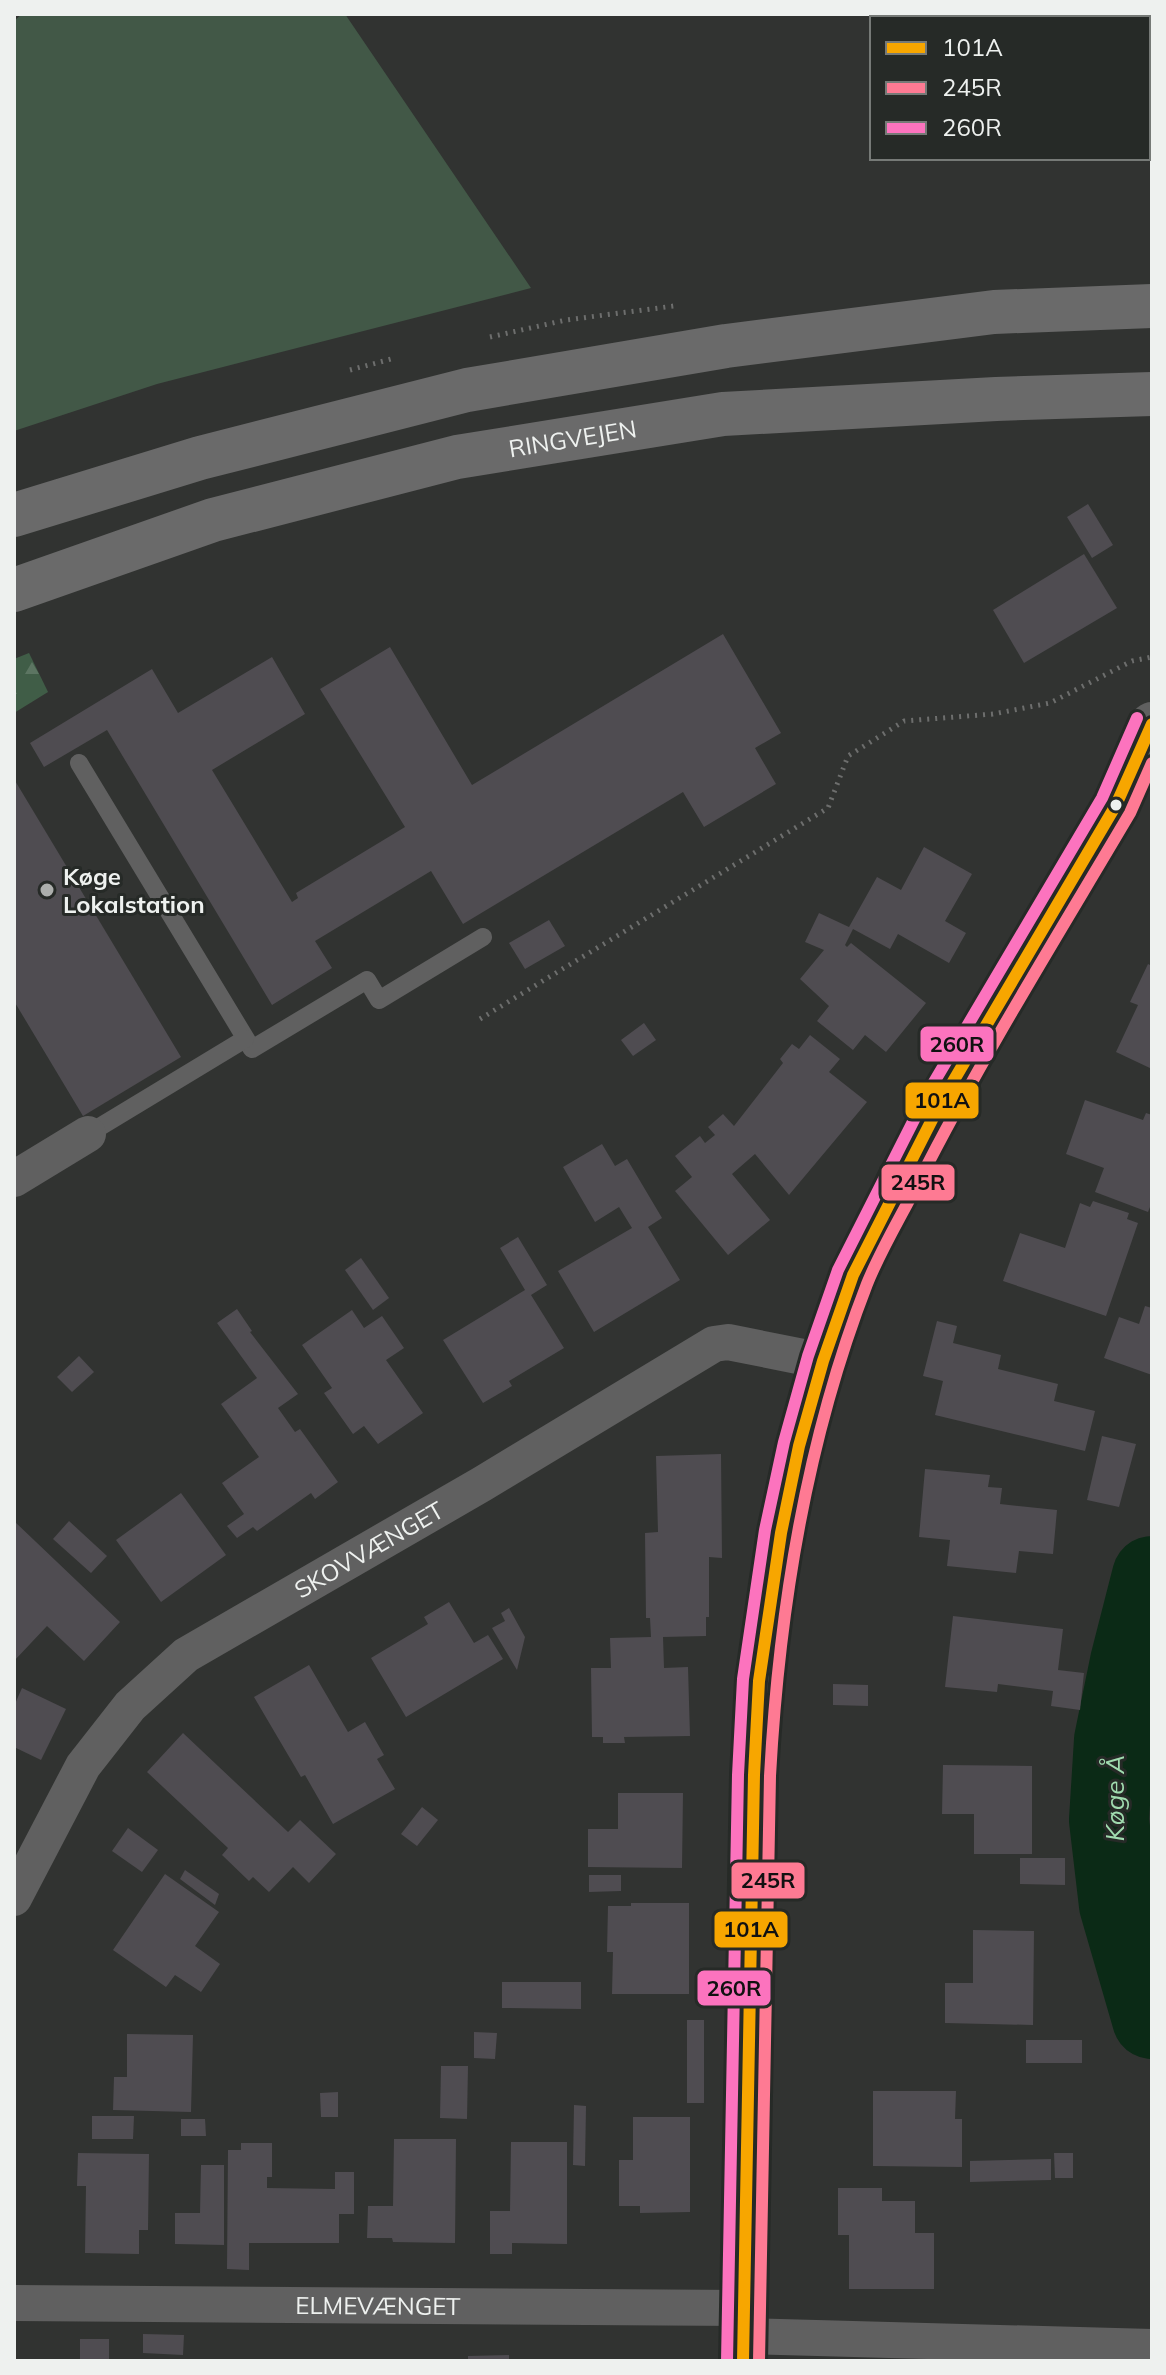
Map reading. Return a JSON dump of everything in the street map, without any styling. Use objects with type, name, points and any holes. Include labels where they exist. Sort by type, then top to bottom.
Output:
[{"type":"main road","points":[[14,515],[200,458],[467,390],[726,346],[994,312],[1152,306]]},
{"type":"main road","name":"RINGVEJEN","points":[[14,590],[213,520],[457,457],[723,414],[1152,394]]},
{"type":"street","points":[[743,2335],[754,1775],[759,1681],[781,1533],[799,1446],[823,1361],[853,1275],[941,1102],[1116,805],[1152,724]]},
{"type":"street","points":[[14,1179],[88,1134]]},
{"type":"street","name":"SKOVVÆNGET","points":[[14,1898],[83,1766],[130,1706],[186,1655],[469,1492],[714,1344],[728,1342],[823,1361]]},
{"type":"street","name":"ELMEVÆNGET","points":[[14,2303],[1148,2351]]},
{"type":"lane","points":[[79,763],[252,1049],[367,980],[379,1000],[483,937]]},
{"type":"lane","points":[[88,1134],[245,1039]]},
{"type":"path","points":[[480,1019],[828,808],[848,756],[904,721],[993,714],[1050,703],[1132,661],[1152,657]]},
{"type":"green space","points":[[22,14],[345,14],[531,288],[157,384],[14,431],[14,21]]},
{"type":"green space","points":[[29,653],[48,692],[14,713],[14,659]]},
{"type":"building","points":[[1088,504],[1113,545],[1092,558],[1067,517]]},
{"type":"building","points":[[1084,554],[1117,608],[1024,663],[993,610]]},
{"type":"building","points":[[723,634],[781,733],[755,748],[776,784],[704,827],[683,792],[463,924],[431,871],[315,941],[332,968],[272,1005],[107,730],[44,767],[30,743],[152,669],[178,713],[272,657],[305,714],[212,770],[292,902],[298,898],[296,893],[405,827],[320,689],[390,647],[472,785]]},
{"type":"building","name":"Køge Lokalstation","points":[[14,779],[181,1057],[83,1116],[14,1001]]},
{"type":"building","points":[[924,847],[972,874],[945,921],[966,933],[949,963],[898,934],[890,949],[853,929],[845,945],[847,947],[851,943],[926,1003],[886,1052],[865,1035],[853,1050],[817,1021],[829,1006],[800,979],[824,950],[805,942],[819,913],[849,927],[877,877],[901,890]]},
{"type":"building","points":[[549,920],[565,946],[525,969],[509,943]]},
{"type":"building","points":[[1148,964],[1152,966],[1152,1069],[1116,1052],[1138,1005],[1130,1002]]},
{"type":"building","points":[[644,1023],[656,1040],[633,1056],[621,1040]]},
{"type":"building","points":[[810,1035],[840,1059],[829,1072],[867,1102],[789,1195],[755,1154],[732,1174],[770,1220],[728,1255],[675,1191],[692,1177],[675,1156],[700,1136],[705,1143],[715,1135],[708,1127],[723,1114],[734,1126],[783,1063],[780,1059],[792,1044],[799,1049]]},
{"type":"building","points":[[1085,1100],[1143,1120],[1146,1113],[1152,1115],[1152,1202],[1148,1212],[1095,1192],[1104,1168],[1066,1154]]},
{"type":"building","points":[[602,1144],[615,1166],[627,1159],[662,1218],[648,1227],[680,1280],[594,1332],[558,1271],[632,1228],[619,1207],[595,1222],[563,1167]]},
{"type":"building","points":[[1093,1201],[1129,1213],[1127,1219],[1138,1223],[1106,1316],[1003,1281],[1020,1233],[1065,1248],[1080,1203],[1090,1207]]},
{"type":"building","points":[[518,1237],[547,1285],[531,1295],[564,1348],[509,1381],[512,1386],[483,1403],[443,1340],[525,1290],[500,1248]]},
{"type":"building","points":[[361,1258],[389,1298],[373,1310],[345,1270]]},
{"type":"building","points":[[1145,1306],[1152,1308],[1152,1375],[1104,1358],[1119,1317],[1139,1324]]},
{"type":"building","points":[[237,1309],[250,1332],[298,1394],[278,1408],[295,1432],[300,1429],[338,1482],[315,1499],[311,1493],[257,1531],[253,1527],[237,1538],[227,1526],[244,1514],[222,1483],[259,1457],[221,1404],[257,1378],[217,1323]]},
{"type":"building","points":[[352,1310],[364,1328],[382,1316],[404,1348],[386,1360],[423,1413],[378,1444],[364,1426],[353,1434],[324,1393],[332,1388],[302,1345]]},
{"type":"building","points":[[937,1321],[957,1326],[953,1343],[1001,1355],[998,1369],[1058,1384],[1054,1401],[1095,1411],[1085,1451],[935,1415],[943,1381],[923,1376]]},
{"type":"building","points":[[79,1356],[94,1372],[72,1392],[57,1377]]},
{"type":"building","points":[[1102,1436],[1136,1444],[1119,1507],[1087,1500]]},
{"type":"building","points":[[721,1454],[722,1558],[709,1557],[706,1636],[663,1637],[664,1668],[688,1667],[690,1736],[624,1737],[625,1743],[603,1743],[603,1737],[592,1737],[591,1668],[611,1668],[610,1638],[651,1637],[650,1618],[646,1618],[645,1533],[658,1532],[656,1456]]},
{"type":"building","points":[[925,1469],[990,1475],[988,1487],[1002,1488],[1000,1504],[1057,1510],[1053,1554],[1019,1551],[1016,1573],[947,1566],[950,1540],[919,1537]]},
{"type":"building","points":[[181,1493],[226,1555],[161,1602],[116,1540]]},
{"type":"building","points":[[14,1521],[120,1622],[84,1661],[47,1626],[14,1661]]},
{"type":"building","points":[[69,1521],[107,1556],[91,1573],[53,1539]]},
{"type":"building","points":[[449,1602],[474,1643],[488,1635],[503,1659],[406,1717],[371,1658],[428,1624],[424,1617]]},
{"type":"building","points":[[509,1608],[525,1637],[517,1670],[492,1628],[505,1621],[501,1613]]},
{"type":"building","points":[[953,1616],[1063,1629],[1058,1670],[1084,1673],[1080,1710],[1051,1706],[1053,1691],[998,1684],[997,1692],[945,1687]]},
{"type":"building","points":[[309,1665],[348,1732],[365,1722],[384,1755],[377,1759],[395,1789],[333,1824],[254,1697]]},
{"type":"building","points":[[833,1684],[868,1685],[868,1706],[833,1705]]},
{"type":"building","points":[[22,1688],[66,1709],[41,1760],[14,1747],[14,1706]]},
{"type":"building","points":[[183,1733],[288,1832],[300,1820],[336,1854],[309,1883],[293,1867],[269,1892],[253,1877],[249,1881],[222,1855],[228,1848],[147,1772]]},
{"type":"building","points":[[943,1765],[1032,1766],[1032,1854],[974,1854],[974,1814],[942,1814]]},
{"type":"building","points":[[618,1793],[683,1793],[682,1868],[588,1867],[588,1829],[618,1829]]},
{"type":"building","points":[[422,1807],[438,1820],[417,1846],[401,1834]]},
{"type":"building","points":[[128,1828],[158,1850],[142,1872],[112,1851]]},
{"type":"building","points":[[1020,1858],[1065,1858],[1065,1885],[1020,1884]]},
{"type":"building","points":[[185,1870],[219,1894],[215,1905],[180,1879]]},
{"type":"building","points":[[165,1874],[219,1912],[195,1946],[220,1964],[201,1992],[175,1975],[166,1987],[113,1950]]},
{"type":"building","points":[[589,1875],[621,1875],[621,1891],[589,1892]]},
{"type":"building","points":[[631,1903],[689,1903],[689,1994],[612,1994],[613,1952],[607,1952],[608,1906],[631,1906]]},
{"type":"building","points":[[973,1930],[1034,1931],[1033,2025],[945,2023],[945,1983],[973,1983]]},
{"type":"building","points":[[502,1982],[581,1982],[581,2009],[502,2008]]},
{"type":"building","points":[[687,2020],[704,2020],[704,2103],[687,2103]]},
{"type":"building","points":[[474,2032],[497,2033],[495,2059],[474,2058]]},
{"type":"building","points":[[127,2034],[193,2035],[191,2112],[113,2110],[114,2077],[127,2077]]},
{"type":"building","points":[[1026,2040],[1082,2040],[1082,2063],[1026,2063]]},
{"type":"building","points":[[441,2066],[468,2066],[467,2119],[440,2118]]},
{"type":"building","points":[[873,2091],[956,2091],[955,2119],[962,2119],[962,2167],[873,2166]]},
{"type":"building","points":[[338,2092],[338,2117],[321,2117],[320,2093]]},
{"type":"building","points":[[574,2105],[586,2106],[585,2166],[573,2165]]},
{"type":"building","points":[[92,2116],[134,2116],[133,2139],[92,2139]]},
{"type":"building","points":[[633,2117],[690,2117],[690,2212],[640,2213],[640,2206],[619,2206],[619,2160],[633,2160]]},
{"type":"building","points":[[181,2119],[205,2119],[206,2136],[181,2136]]},
{"type":"building","points":[[394,2139],[456,2139],[455,2243],[393,2242],[392,2238],[367,2238],[368,2206],[393,2206]]},
{"type":"building","points":[[511,2142],[567,2142],[567,2244],[512,2243],[512,2254],[490,2254],[490,2211],[510,2211]]},
{"type":"building","points":[[241,2143],[272,2143],[272,2177],[267,2177],[267,2188],[335,2189],[335,2172],[354,2172],[354,2214],[339,2214],[339,2243],[249,2243],[249,2270],[227,2269],[228,2150],[241,2150]]},
{"type":"building","points":[[78,2153],[149,2154],[148,2230],[139,2230],[139,2254],[85,2253],[86,2186],[77,2186]]},
{"type":"building","points":[[1054,2153],[1073,2153],[1073,2178],[1055,2178]]},
{"type":"building","points":[[1051,2159],[1051,2180],[970,2182],[970,2161]]},
{"type":"building","points":[[201,2165],[224,2165],[224,2245],[175,2244],[175,2213],[200,2213]]},
{"type":"building","points":[[838,2188],[882,2188],[882,2201],[915,2201],[915,2233],[934,2233],[934,2289],[849,2289],[849,2235],[838,2235]]},
{"type":"building","points":[[143,2334],[184,2335],[183,2355],[143,2353]]},
{"type":"building","points":[[80,2339],[109,2339],[109,2361],[80,2361]]},
{"type":"building","points":[[509,2355],[509,2361],[468,2361],[468,2356]]},
{"type":"waterway","name":"Køge Å","points":[[1152,1576],[1114,1740],[1109,1820],[1119,1905],[1152,2019]]},
{"type":"transit line","name":"260R","points":[[727,2361],[738,1775],[743,1679],[765,1530],[784,1442],[808,1356],[838,1270],[927,1094],[1102,798],[1137,718]]},
{"type":"transit line","name":"101A","points":[[743,2361],[754,1775],[759,1681],[781,1533],[799,1446],[823,1361],[853,1275],[941,1102],[1116,805],[1152,724]]},
{"type":"transit line","name":"245R","points":[[759,2361],[770,1776],[774,1713],[799,1526],[827,1404],[867,1284],[879,1258],[995,1041],[1130,813],[1152,763]]},
{"type":"place","name":"Køge Lokalstation","points":[[47,890]]}]
